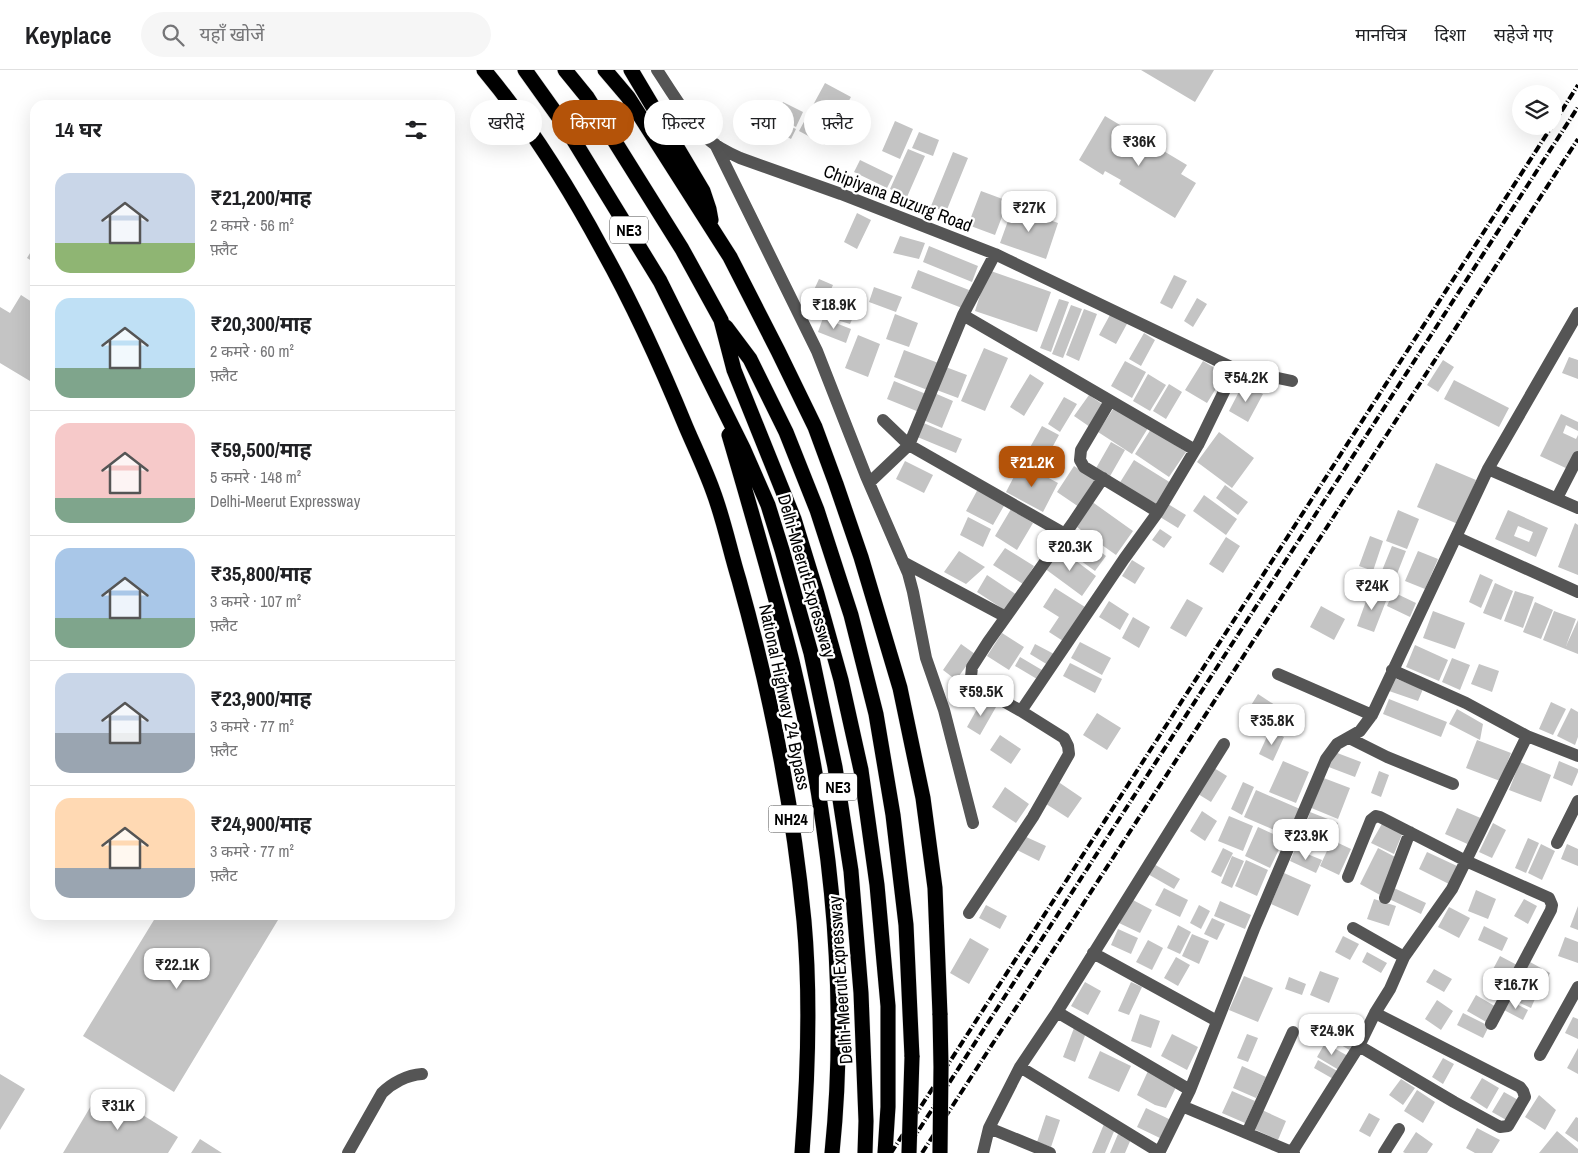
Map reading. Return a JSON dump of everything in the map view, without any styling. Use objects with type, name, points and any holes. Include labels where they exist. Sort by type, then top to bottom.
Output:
[{"type":"highway","points":[[473,70],[499,88]]},
{"type":"highway","name":"National Highway 24 Bypass","points":[[484,70],[541,146],[581,210],[624,289],[662,368],[714,492],[751,623],[766,688],[785,782],[795,851],[804,922],[807,976],[807,1082],[802,1153]]},
{"type":"highway","name":"NE3","points":[[525,70],[565,126],[660,281],[718,400],[745,468]]},
{"type":"highway","name":"Delhi-Meerut Expressway","points":[[565,70],[587,97],[676,241],[721,320],[734,370],[794,519],[817,594],[841,680],[861,770],[877,885],[888,1006],[888,1107],[885,1153]]},
{"type":"highway","points":[[605,70],[628,97],[730,256],[814,424],[861,557],[902,697],[929,835],[935,888],[940,1015],[940,1153]]},
{"type":"highway","points":[[631,70],[703,191],[713,230]]},
{"type":"highway","points":[[721,320],[750,359],[786,432],[846,596],[876,714],[893,815],[906,925],[912,1057],[909,1153]]},
{"type":"highway","points":[[745,468],[762,546],[792,662],[814,768],[827,848],[838,973],[838,1084],[832,1153]]},
{"type":"highway","name":"Delhi-Meerut Expressway","points":[[745,468],[771,514],[811,653],[835,767],[851,871],[861,993],[866,1121],[865,1153]]},
{"type":"street","name":"Chipiyana Buzurg Road","points":[[657,70],[678,100]]},
{"type":"street","points":[[715,145],[817,350],[903,562],[913,592],[926,658],[944,710],[973,823]]},
{"type":"street","name":"Chipiyana Buzurg Road","points":[[717,145],[740,158],[841,194],[995,254],[1235,369],[1292,381]]},
{"type":"street","points":[[870,483],[909,445],[963,315],[995,254]]},
{"type":"street","points":[[1020,1067],[1159,1153],[1190,1090],[1326,759],[1337,744],[1360,731],[1372,715],[1488,469],[1578,313]]},
{"type":"street","points":[[963,315],[1195,450]]},
{"type":"street","points":[[1021,711],[1158,512],[1195,450],[1235,369]]},
{"type":"street","points":[[1110,401],[1081,450],[1080,460],[1084,467],[1158,512]]},
{"type":"street","points":[[884,420],[909,445],[1065,534]]},
{"type":"street","points":[[1557,498],[1578,457]]},
{"type":"street","points":[[1488,469],[1578,508]]},
{"type":"street","points":[[969,912],[1033,817],[1069,754],[1064,738],[977,686],[971,677],[972,667],[1103,478]]},
{"type":"street","points":[[1456,537],[1578,592]]},
{"type":"street","points":[[903,562],[1006,617]]},
{"type":"street","points":[[1392,670],[1466,703],[1527,736],[1578,756]]},
{"type":"street","points":[[1278,674],[1372,715]]},
{"type":"street","points":[[1182,1106],[1293,1152],[1359,1046],[1375,1013],[1390,989],[1404,957],[1452,889],[1527,736]]},
{"type":"street","points":[[1349,738],[1387,757],[1452,784]]},
{"type":"street","points":[[983,1153],[989,1128],[1020,1067],[1057,1012],[1224,744]]},
{"type":"street","points":[[1557,843],[1578,801]]},
{"type":"street","points":[[1348,877],[1372,820],[1380,817],[1466,861],[1549,898],[1552,905],[1551,910],[1491,1024]]},
{"type":"street","points":[[1385,898],[1410,832]]},
{"type":"street","points":[[1353,928],[1404,957]]},
{"type":"street","points":[[1093,954],[1217,1021]]},
{"type":"street","points":[[1540,1055],[1578,987]]},
{"type":"street","points":[[1057,1012],[1190,1090]]},
{"type":"street","points":[[1359,1046],[1500,1127],[1508,1126],[1524,1097],[1524,1091],[1520,1087],[1375,1013]]},
{"type":"street","points":[[1247,1133],[1294,1032]]},
{"type":"street","points":[[348,1153],[382,1093],[396,1082],[422,1074]]},
{"type":"street","points":[[989,1128],[1050,1153]]},
{"type":"street","points":[[1384,1153],[1399,1129]]},
{"type":"building","points":[[1141,70],[1214,70],[1195,102]]},
{"type":"building","points":[[825,83],[851,97],[849,100],[816,100]]},
{"type":"building","points":[[794,108],[803,112],[796,127],[794,126]]},
{"type":"building","points":[[1105,116],[1187,165],[1181,174],[1196,183],[1175,218],[1119,184],[1121,180],[1105,171],[1103,175],[1079,160]]},
{"type":"building","points":[[895,121],[913,129],[900,159],[882,151]]},
{"type":"building","points":[[804,122],[804,134],[799,131]]},
{"type":"building","points":[[919,132],[939,140],[933,156],[912,148]]},
{"type":"building","points":[[908,149],[925,156],[907,197],[890,189]]},
{"type":"building","points":[[953,152],[968,158],[946,212],[931,206]]},
{"type":"building","points":[[860,160],[893,176],[887,188],[854,172]]},
{"type":"building","points":[[981,191],[1008,201],[995,235],[968,225]]},
{"type":"building","points":[[1013,207],[1058,223],[1046,259],[1000,243]]},
{"type":"building","points":[[857,213],[871,220],[857,249],[844,242]]},
{"type":"building","points":[[900,236],[925,243],[919,259],[893,253]]},
{"type":"building","points":[[929,246],[978,266],[972,282],[923,262]]},
{"type":"building","points":[[918,270],[969,290],[962,308],[911,288]]},
{"type":"building","points":[[988,270],[1051,292],[1037,332],[975,311]]},
{"type":"building","points":[[1174,275],[1187,281],[1172,309],[1160,303]]},
{"type":"building","points":[[819,279],[833,285],[820,313],[806,307]]},
{"type":"building","points":[[874,287],[902,297],[896,312],[869,302]]},
{"type":"building","points":[[21,295],[30,301],[30,381],[0,363],[0,307],[10,313]]},
{"type":"building","points":[[1197,298],[1207,304],[1193,327],[1184,321]]},
{"type":"building","points":[[1059,299],[1069,302],[1051,352],[1040,348]]},
{"type":"building","points":[[832,304],[855,313],[850,324],[827,317]]},
{"type":"building","points":[[1071,305],[1082,309],[1063,358],[1052,354]]},
{"type":"building","points":[[1084,309],[1097,314],[1079,361],[1066,355]]},
{"type":"building","points":[[1111,313],[1128,322],[1116,344],[1099,335]]},
{"type":"building","points":[[895,314],[918,323],[909,347],[886,339]]},
{"type":"building","points":[[823,318],[851,329],[846,343],[818,332]]},
{"type":"building","points":[[1144,333],[1155,340],[1141,366],[1129,359]]},
{"type":"building","points":[[858,335],[880,344],[868,377],[845,368]]},
{"type":"building","points":[[984,348],[1008,358],[985,411],[961,401]]},
{"type":"building","points":[[904,350],[941,364],[930,391],[894,377]]},
{"type":"building","points":[[1569,357],[1578,360],[1578,379],[1562,373]]},
{"type":"building","points":[[1443,360],[1454,367],[1438,392],[1427,385]]},
{"type":"building","points":[[1125,361],[1146,372],[1132,398],[1111,386]]},
{"type":"building","points":[[1203,361],[1225,374],[1207,403],[1185,390]]},
{"type":"building","points":[[943,366],[967,375],[958,398],[934,389]]},
{"type":"building","points":[[1030,374],[1044,383],[1024,416],[1010,407]]},
{"type":"building","points":[[1148,374],[1166,385],[1150,411],[1133,401]]},
{"type":"building","points":[[1454,380],[1509,408],[1499,427],[1444,399]]},
{"type":"building","points":[[894,381],[926,394],[919,412],[887,399]]},
{"type":"building","points":[[1169,384],[1182,392],[1166,419],[1153,411]]},
{"type":"building","points":[[1243,384],[1263,394],[1248,422],[1229,411]]},
{"type":"building","points":[[932,392],[953,401],[942,428],[921,419]]},
{"type":"building","points":[[1089,395],[1105,406],[1090,427],[1074,416]]},
{"type":"building","points":[[1064,397],[1077,404],[1060,432],[1048,424]]},
{"type":"building","points":[[1115,406],[1148,428],[1132,454],[1098,432]]},
{"type":"building","points":[[1561,414],[1578,422],[1578,431],[1566,425],[1563,433],[1576,439],[1578,435],[1578,453],[1570,470],[1540,456]]},
{"type":"building","points":[[921,422],[962,439],[956,453],[915,436]]},
{"type":"building","points":[[1042,426],[1059,435],[1041,468],[1024,458]]},
{"type":"building","points":[[1151,429],[1186,452],[1169,477],[1135,454]]},
{"type":"building","points":[[1219,432],[1254,458],[1232,488],[1197,462]]},
{"type":"building","points":[[1111,442],[1125,450],[1109,478],[1095,470]]},
{"type":"building","points":[[1134,460],[1171,483],[1155,507],[1119,484]]},
{"type":"building","points":[[905,461],[933,475],[924,493],[896,479]]},
{"type":"building","points":[[1021,463],[1058,483],[1043,512],[1006,492]]},
{"type":"building","points":[[1436,463],[1476,480],[1458,524],[1417,507]]},
{"type":"building","points":[[1074,466],[1097,481],[1079,507],[1057,492]]},
{"type":"building","points":[[1225,485],[1248,502],[1238,515],[1216,498]]},
{"type":"building","points":[[978,489],[1005,504],[993,525],[966,511]]},
{"type":"building","points":[[1204,495],[1237,519],[1226,535],[1193,511]]},
{"type":"building","points":[[1091,501],[1133,531],[1116,555],[1074,525]]},
{"type":"building","points":[[1168,504],[1186,515],[1178,528],[1160,517]]},
{"type":"building","points":[[1011,509],[1033,523],[1017,550],[995,536]]},
{"type":"building","points":[[1398,510],[1419,519],[1407,549],[1386,541]]},
{"type":"building","points":[[1508,510],[1548,528],[1536,557],[1495,539]],"holes":[[[1518,526],[1533,532],[1529,542],[1514,536]]]},
{"type":"building","points":[[968,517],[991,529],[983,547],[960,535]]},
{"type":"building","points":[[1575,523],[1578,525],[1578,575],[1558,567]]},
{"type":"building","points":[[1071,529],[1106,556],[1095,571],[1059,545]]},
{"type":"building","points":[[1160,529],[1172,537],[1164,548],[1152,540]]},
{"type":"building","points":[[1370,536],[1383,541],[1373,571],[1359,566]]},
{"type":"building","points":[[1226,537],[1240,546],[1223,573],[1209,564]]},
{"type":"building","points":[[1392,546],[1406,551],[1395,579],[1381,573]]},
{"type":"building","points":[[1005,548],[1034,566],[1023,584],[993,565]]},
{"type":"building","points":[[1059,548],[1096,576],[1082,596],[1044,568]]},
{"type":"building","points":[[959,551],[985,567],[966,584],[944,572]]},
{"type":"building","points":[[1418,551],[1438,559],[1425,589],[1405,581]]},
{"type":"building","points":[[1132,560],[1145,568],[1135,584],[1122,576]]},
{"type":"building","points":[[1480,574],[1493,580],[1481,608],[1469,602]]},
{"type":"building","points":[[987,575],[1017,595],[1006,611],[977,592]]},
{"type":"building","points":[[1495,583],[1513,591],[1501,620],[1483,613]]},
{"type":"building","points":[[1055,588],[1085,607],[1063,641],[1049,632],[1059,617],[1043,607]]},
{"type":"building","points":[[1370,590],[1388,596],[1374,632],[1357,626]]},
{"type":"building","points":[[1515,591],[1534,597],[1523,628],[1504,621]]},
{"type":"building","points":[[1393,592],[1416,603],[1410,617],[1387,606]]},
{"type":"building","points":[[1187,599],[1203,608],[1186,637],[1170,628]]},
{"type":"building","points":[[1109,601],[1129,614],[1120,630],[1099,617]]},
{"type":"building","points":[[1535,602],[1553,610],[1541,639],[1523,632]]},
{"type":"building","points":[[1321,606],[1345,619],[1334,640],[1310,627]]},
{"type":"building","points":[[1433,611],[1465,623],[1455,649],[1423,638]]},
{"type":"building","points":[[1554,611],[1576,619],[1566,646],[1578,620],[1578,654],[1543,640]]},
{"type":"building","points":[[1133,617],[1150,627],[1139,648],[1122,638]]},
{"type":"building","points":[[1002,633],[1024,647],[1009,670],[987,656]]},
{"type":"building","points":[[1080,642],[1111,658],[1102,675],[1071,658]]},
{"type":"building","points":[[961,644],[975,654],[956,680],[943,670]]},
{"type":"building","points":[[1035,644],[1054,654],[1048,665],[1030,654]]},
{"type":"building","points":[[1415,645],[1448,660],[1439,681],[1406,667]]},
{"type":"building","points":[[1020,657],[1042,670],[1037,679],[1015,666]]},
{"type":"building","points":[[1452,658],[1470,665],[1460,690],[1442,682]]},
{"type":"building","points":[[1070,663],[1102,679],[1095,693],[1063,676]]},
{"type":"building","points":[[1479,664],[1499,671],[1492,692],[1471,684]]},
{"type":"building","points":[[1394,678],[1423,689],[1418,701],[1389,691]]},
{"type":"building","points":[[1258,694],[1284,711],[1275,724],[1250,707]]},
{"type":"building","points":[[1389,699],[1447,722],[1441,737],[1383,714]]},
{"type":"building","points":[[982,700],[996,707],[980,735],[967,727]]},
{"type":"building","points":[[1551,702],[1566,709],[1553,735],[1539,729]]},
{"type":"building","points":[[1571,708],[1578,712],[1578,737],[1575,745],[1557,736]]},
{"type":"building","points":[[1457,709],[1483,724],[1480,740],[1449,724]]},
{"type":"building","points":[[1097,713],[1121,728],[1107,750],[1083,735]]},
{"type":"building","points":[[1270,730],[1284,737],[1273,761],[1259,754]]},
{"type":"building","points":[[1000,735],[1021,749],[1011,764],[990,750]]},
{"type":"building","points":[[1477,740],[1511,753],[1500,781],[1466,768]]},
{"type":"building","points":[[1332,751],[1361,762],[1355,777],[1326,766]]},
{"type":"building","points":[[1283,761],[1309,772],[1296,803],[1269,792]]},
{"type":"building","points":[[1559,761],[1578,769],[1572,786],[1553,778]]},
{"type":"building","points":[[1520,762],[1551,775],[1541,802],[1509,790]]},
{"type":"building","points":[[1214,768],[1227,776],[1211,802],[1198,794]]},
{"type":"building","points":[[1379,771],[1389,775],[1381,797],[1371,793]]},
{"type":"building","points":[[1321,777],[1350,788],[1338,819],[1309,807]]},
{"type":"building","points":[[1057,781],[1082,798],[1068,818],[1043,802]]},
{"type":"building","points":[[1243,782],[1254,787],[1242,815],[1231,809]]},
{"type":"building","points":[[1005,787],[1029,804],[1016,823],[992,807]]},
{"type":"building","points":[[1256,790],[1300,809],[1288,836],[1244,817]]},
{"type":"building","points":[[1457,808],[1483,819],[1472,846],[1445,834]]},
{"type":"building","points":[[1202,811],[1217,821],[1205,841],[1190,831]]},
{"type":"building","points":[[1310,812],[1338,823],[1333,836],[1306,825]]},
{"type":"building","points":[[1229,816],[1253,826],[1243,851],[1218,841]]},
{"type":"building","points":[[1383,822],[1403,832],[1394,854],[1371,843]]},
{"type":"building","points":[[1493,823],[1506,830],[1492,858],[1479,852]]},
{"type":"building","points":[[1258,827],[1284,839],[1270,868],[1245,856]]},
{"type":"building","points":[[1024,836],[1046,846],[1039,861],[1017,850]]},
{"type":"building","points":[[1528,838],[1539,843],[1526,873],[1515,868]]},
{"type":"building","points":[[1332,840],[1351,849],[1339,875],[1320,866]]},
{"type":"building","points":[[1541,844],[1555,851],[1542,880],[1528,873]]},
{"type":"building","points":[[1567,844],[1578,849],[1578,866],[1561,859]]},
{"type":"building","points":[[1223,848],[1233,853],[1221,877],[1211,872]]},
{"type":"building","points":[[1378,848],[1399,859],[1380,895],[1360,884]]},
{"type":"building","points":[[1295,849],[1322,860],[1316,873],[1290,861]]},
{"type":"building","points":[[1427,852],[1457,866],[1449,884],[1419,869]]},
{"type":"building","points":[[1232,856],[1244,861],[1232,888],[1221,883]]},
{"type":"building","points":[[1246,860],[1268,870],[1257,896],[1235,886]]},
{"type":"building","points":[[1152,863],[1180,879],[1174,889],[1146,873]]},
{"type":"building","points":[[1284,873],[1311,885],[1298,916],[1271,904]]},
{"type":"building","points":[[1164,888],[1188,900],[1180,917],[1155,905]]},
{"type":"building","points":[[1394,888],[1426,903],[1421,914],[1389,899]]},
{"type":"building","points":[[1476,890],[1496,899],[1488,919],[1468,911]]},
{"type":"building","points":[[1131,899],[1152,910],[1140,933],[1119,923]]},
{"type":"building","points":[[1374,899],[1396,906],[1389,926],[1367,919]]},
{"type":"building","points":[[1524,899],[1537,906],[1528,924],[1514,916]]},
{"type":"building","points":[[1220,901],[1251,915],[1245,929],[1214,916]]},
{"type":"building","points":[[986,905],[1007,916],[1000,929],[979,918]]},
{"type":"building","points":[[1199,905],[1210,911],[1201,929],[1190,923]]},
{"type":"building","points":[[1578,906],[1578,930],[1570,927]]},
{"type":"building","points":[[1449,907],[1470,918],[1459,938],[1438,927]]},
{"type":"building","points":[[1212,918],[1225,924],[1217,940],[1204,934]]},
{"type":"building","points":[[154,920],[278,920],[174,1092],[83,1036]]},
{"type":"building","points":[[1178,925],[1191,932],[1180,954],[1167,948]]},
{"type":"building","points":[[1484,926],[1508,938],[1502,951],[1478,940]]},
{"type":"building","points":[[1118,929],[1138,938],[1131,954],[1111,945]]},
{"type":"building","points":[[1192,934],[1209,941],[1199,964],[1182,956]]},
{"type":"building","points":[[1343,936],[1359,944],[1350,960],[1335,952]]},
{"type":"building","points":[[1565,937],[1578,942],[1578,963],[1558,956]]},
{"type":"building","points":[[970,938],[989,949],[969,984],[950,973]]},
{"type":"building","points":[[1148,940],[1163,948],[1152,970],[1136,962]]},
{"type":"building","points":[[1367,952],[1387,963],[1381,973],[1362,962]]},
{"type":"building","points":[[1500,956],[1517,965],[1509,982],[1491,973]]},
{"type":"building","points":[[1176,957],[1190,965],[1178,986],[1164,978]]},
{"type":"building","points":[[1530,962],[1550,973],[1541,991],[1520,980]]},
{"type":"building","points":[[1434,969],[1452,979],[1444,992],[1426,982]]},
{"type":"building","points":[[1320,971],[1339,978],[1329,1003],[1310,995]]},
{"type":"building","points":[[1244,976],[1273,988],[1258,1022],[1229,1010]]},
{"type":"building","points":[[1289,977],[1306,984],[1302,995],[1285,989]]},
{"type":"building","points":[[1491,977],[1509,985],[1504,995],[1486,986]]},
{"type":"building","points":[[1085,982],[1101,991],[1088,1015],[1071,1006]]},
{"type":"building","points":[[1131,982],[1142,987],[1129,1015],[1118,1011]]},
{"type":"building","points":[[1518,983],[1538,992],[1531,1008],[1511,999]]},
{"type":"building","points":[[1476,995],[1498,1008],[1488,1023],[1467,1011]]},
{"type":"building","points":[[1437,1000],[1453,1011],[1441,1030],[1425,1019]]},
{"type":"building","points":[[1509,1000],[1528,1010],[1523,1020],[1504,1010]]},
{"type":"building","points":[[1463,1013],[1489,1026],[1483,1038],[1457,1025]]},
{"type":"building","points":[[1140,1014],[1160,1021],[1151,1048],[1131,1041]]},
{"type":"building","points":[[1573,1017],[1578,1019],[1578,1039],[1565,1033]]},
{"type":"building","points":[[1334,1026],[1360,1042],[1353,1052],[1327,1037]]},
{"type":"building","points":[[1074,1028],[1086,1033],[1075,1062],[1063,1057]]},
{"type":"building","points":[[1172,1034],[1198,1047],[1187,1070],[1161,1056]]},
{"type":"building","points":[[1247,1034],[1258,1038],[1248,1062],[1237,1058]]},
{"type":"building","points":[[1325,1043],[1348,1056],[1339,1070],[1317,1057]]},
{"type":"building","points":[[1578,1048],[1578,1074],[1567,1068]]},
{"type":"building","points":[[1100,1051],[1131,1066],[1119,1092],[1088,1078]]},
{"type":"building","points":[[1443,1058],[1454,1064],[1443,1084],[1432,1077]]},
{"type":"building","points":[[1318,1060],[1339,1072],[1335,1080],[1314,1068]]},
{"type":"building","points":[[1242,1066],[1266,1077],[1256,1098],[1233,1088]]},
{"type":"building","points":[[1148,1071],[1177,1085],[1166,1108],[1155,1105],[1137,1095]]},
{"type":"building","points":[[0,1074],[25,1089],[0,1130]]},
{"type":"building","points":[[1482,1078],[1499,1088],[1487,1109],[1470,1098]]},
{"type":"building","points":[[1401,1079],[1415,1088],[1403,1105],[1389,1095]]},
{"type":"building","points":[[101,1089],[178,1137],[168,1153],[63,1153]]},
{"type":"building","points":[[1417,1090],[1435,1102],[1423,1123],[1404,1111]]},
{"type":"building","points":[[1232,1091],[1255,1101],[1245,1123],[1222,1113]]},
{"type":"building","points":[[1504,1092],[1520,1101],[1508,1121],[1492,1112]]},
{"type":"building","points":[[1539,1095],[1556,1110],[1545,1130],[1525,1117]]},
{"type":"building","points":[[1146,1108],[1171,1120],[1162,1139],[1137,1127]]},
{"type":"building","points":[[1262,1110],[1286,1121],[1278,1140],[1254,1129]]},
{"type":"building","points":[[1369,1113],[1380,1119],[1370,1137],[1359,1131]]},
{"type":"building","points":[[1046,1115],[1060,1120],[1051,1147],[1037,1142]]},
{"type":"building","points":[[1576,1117],[1578,1118],[1578,1142],[1565,1133]]},
{"type":"building","points":[[1104,1124],[1115,1129],[1105,1153],[1092,1153]]},
{"type":"building","points":[[1477,1128],[1500,1140],[1492,1153],[1475,1153],[1466,1148]]},
{"type":"building","points":[[1557,1131],[1578,1149],[1578,1153],[1539,1153]]},
{"type":"building","points":[[1416,1132],[1433,1144],[1427,1153],[1403,1152]]},
{"type":"building","points":[[1118,1134],[1131,1139],[1125,1153],[1110,1153]]},
{"type":"building","points":[[200,1139],[222,1153],[191,1153]]},
{"type":"railway","points":[[1562,110],[1578,85]]},
{"type":"railway","points":[[904,1153],[1578,107]]},
{"type":"railway","points":[[891,1153],[1546,135]]},
{"type":"railway","points":[[922,1153],[1578,139]]}]
